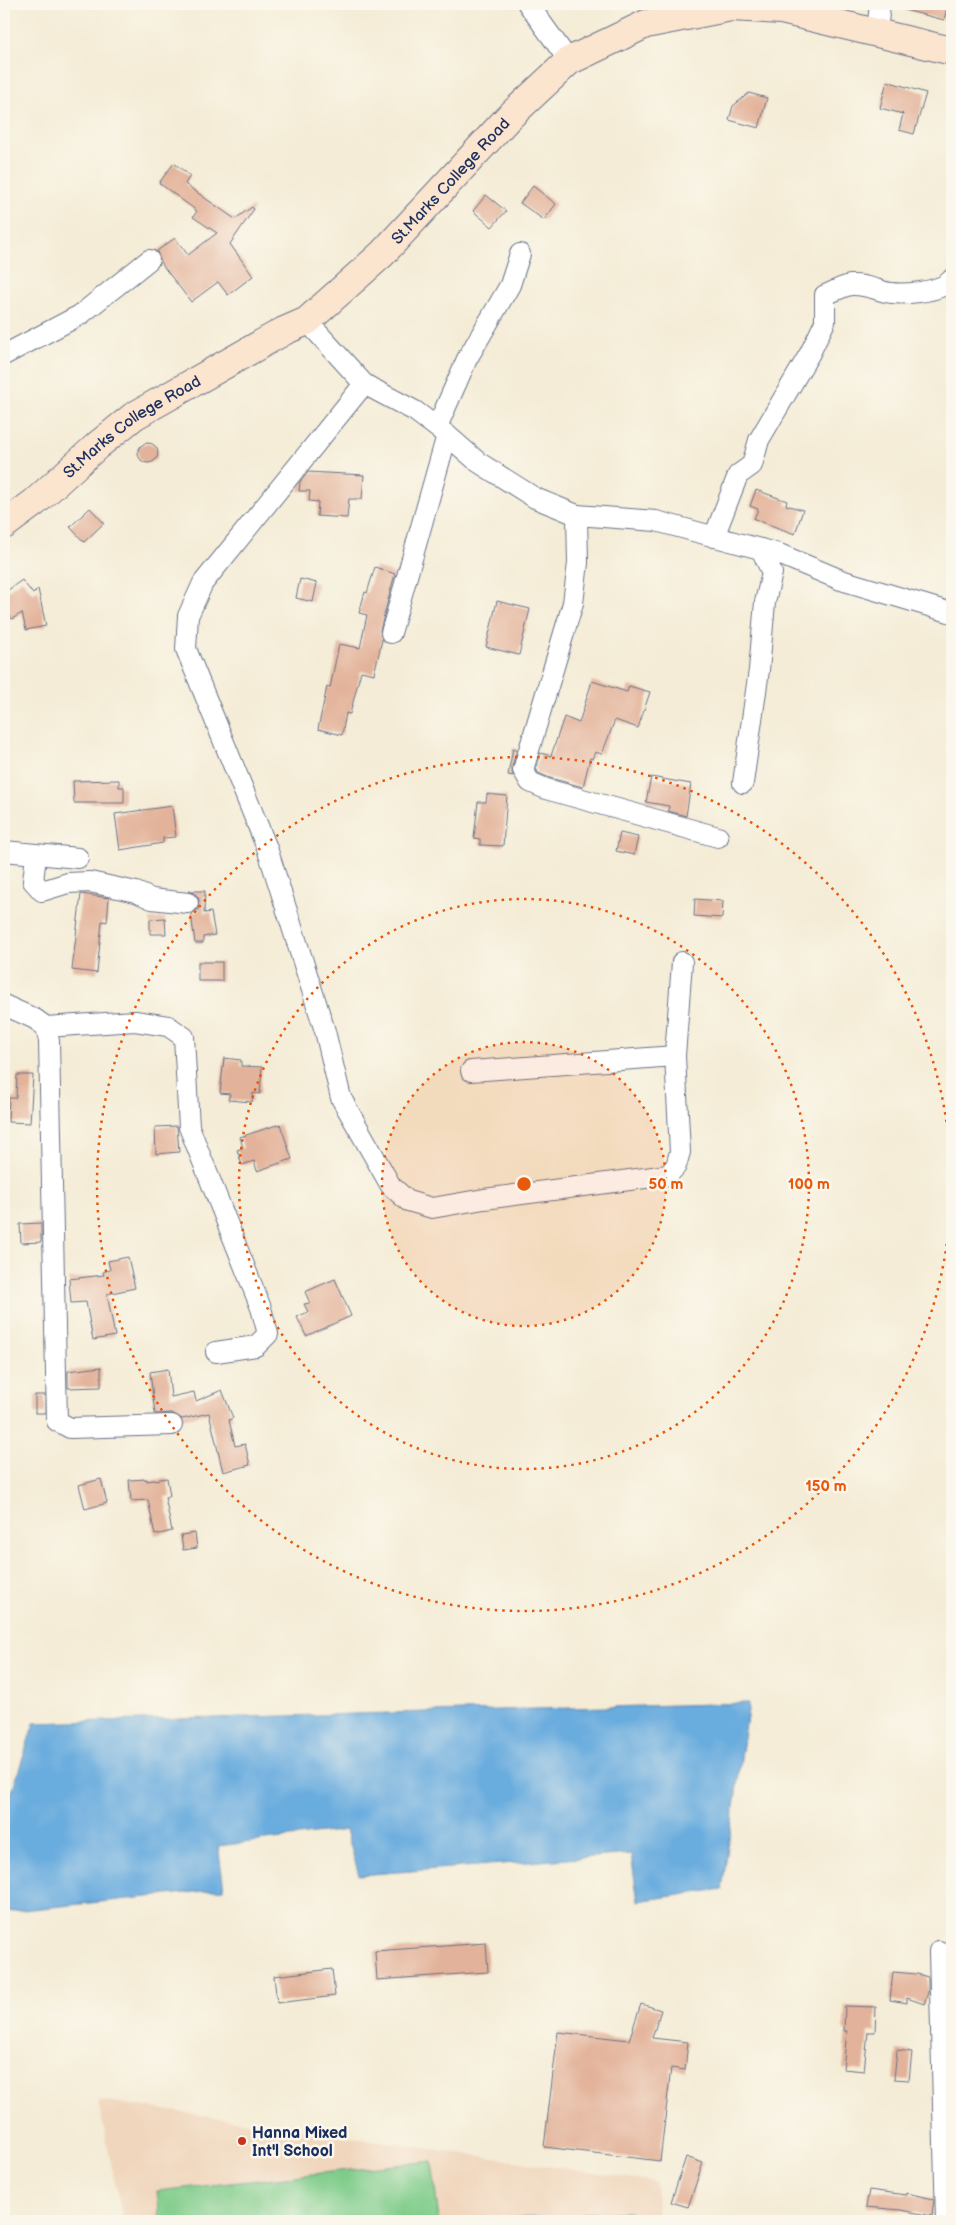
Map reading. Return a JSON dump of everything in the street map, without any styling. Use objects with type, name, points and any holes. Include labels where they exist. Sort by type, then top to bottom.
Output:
[{"type":"main road","name":"St.Marks College Road","points":[[4,525],[35,502],[98,445],[134,416],[284,331],[307,322],[382,254],[508,118],[569,61],[646,24],[731,7],[781,10],[952,51]]},
{"type":"street","points":[[528,4],[569,61]]},
{"type":"street","points":[[876,32],[880,4]]},
{"type":"street","points":[[391,633],[442,431],[466,359],[510,285],[520,254]]},
{"type":"street","points":[[4,355],[80,315],[149,260]]},
{"type":"street","points":[[714,537],[738,475],[752,465],[759,440],[810,353],[824,322],[826,295],[850,285],[872,288],[883,292],[913,293],[948,285],[952,279]]},
{"type":"street","points":[[307,322],[364,384],[415,412],[442,431],[478,462],[535,498],[577,516],[656,522],[761,549],[779,554],[841,580],[952,613]]},
{"type":"street","points":[[364,384],[203,583],[188,616],[186,649],[267,848],[325,1031],[341,1098],[391,1186],[408,1200],[432,1208],[484,1199],[668,1175],[676,1166],[680,1152],[675,1056],[682,962]]},
{"type":"street","points":[[577,516],[578,563],[573,603],[523,770],[530,782],[546,789],[718,837]]},
{"type":"street","points":[[743,783],[759,670],[765,602],[772,573],[761,549]]},
{"type":"street","points":[[4,852],[78,858]]},
{"type":"street","points":[[36,856],[33,881],[42,892],[68,883],[90,882],[136,892],[152,899],[188,903]]},
{"type":"street","points":[[4,1004],[35,1019],[46,1027],[136,1022],[168,1026],[184,1038],[189,1127],[261,1308],[268,1334],[256,1346],[216,1352]]},
{"type":"street","points":[[46,1027],[49,1042],[57,1420],[70,1428],[172,1425]]},
{"type":"street","points":[[471,1071],[675,1056]]},
{"type":"street","points":[[939,1951],[948,2110],[946,2221]]},
{"type":"shaded area","name":"Hanna Mixed Int'l School","points":[[98,2100],[656,2182],[658,2221],[123,2221]]},
{"type":"green space","points":[[432,2161],[439,2221],[160,2221],[157,2191]]},
{"type":"green space","points":[[629,2212],[629,2221],[582,2221],[582,2213]]},
{"type":"water","points":[[749,1703],[722,1889],[638,1901],[631,1854],[359,1875],[346,1830],[218,1846],[224,1889],[4,1912],[4,1816],[34,1723]]},
{"type":"water","points":[[563,2217],[563,2221],[490,2221],[490,2218]]},
{"type":"building","points":[[902,4],[948,4],[944,20],[901,9]]},
{"type":"building","points":[[887,81],[926,93],[914,134],[899,130],[903,114],[880,108]]},
{"type":"building","points":[[749,93],[767,98],[759,128],[729,120],[733,106]]},
{"type":"building","points":[[174,163],[190,176],[185,184],[235,219],[252,207],[254,209],[230,244],[253,276],[228,295],[218,282],[191,302],[160,262],[157,251],[175,238],[188,255],[217,233],[193,217],[197,211],[159,183]]},
{"type":"building","points":[[533,186],[556,204],[544,220],[520,203]]},
{"type":"building","points":[[486,195],[506,211],[492,227],[473,211]]},
{"type":"building","points":[[148,443],[155,446],[158,453],[155,460],[148,463],[141,460],[138,453],[141,446]]},
{"type":"building","points":[[308,472],[364,475],[362,499],[349,499],[347,518],[317,516],[318,502],[309,501],[310,491],[299,491],[300,482]]},
{"type":"building","points":[[756,490],[787,501],[786,505],[803,510],[795,534],[754,519],[758,509],[750,506]]},
{"type":"building","points":[[90,508],[104,523],[84,542],[70,527]]},
{"type":"building","points":[[375,567],[395,574],[380,630],[382,640],[374,674],[361,671],[350,714],[346,713],[342,735],[318,729],[327,687],[330,688],[339,644],[360,648],[367,615],[359,613]]},
{"type":"building","points":[[300,579],[317,583],[313,602],[296,598]]},
{"type":"building","points":[[22,580],[33,594],[38,589],[46,626],[26,630],[22,613],[12,619],[4,607],[4,593]]},
{"type":"building","points":[[497,601],[530,609],[519,655],[486,647]]},
{"type":"building","points":[[592,681],[627,692],[629,686],[650,692],[638,728],[615,720],[602,754],[595,752],[592,759],[590,758],[583,787],[538,773],[536,768],[540,753],[551,756],[564,717],[579,723]]},
{"type":"building","points":[[513,748],[517,749],[512,767],[513,776],[508,775]]},
{"type":"building","points":[[651,777],[691,784],[686,816],[668,811],[669,806],[646,802]]},
{"type":"building","points":[[119,780],[119,787],[124,787],[124,803],[74,803],[73,781]]},
{"type":"building","points":[[487,794],[507,796],[503,846],[480,845],[480,839],[474,838],[478,802],[486,802]]},
{"type":"building","points":[[172,806],[176,837],[163,838],[163,843],[120,850],[115,814]]},
{"type":"building","points":[[620,833],[638,837],[634,855],[616,851]]},
{"type":"building","points":[[188,891],[205,891],[204,913],[211,912],[215,935],[203,937],[203,943],[195,943],[191,914],[198,910],[199,899],[195,893]]},
{"type":"building","points":[[81,894],[109,898],[107,922],[102,921],[97,973],[72,970]]},
{"type":"building","points":[[695,899],[723,901],[722,918],[694,916]]},
{"type":"building","points":[[165,918],[166,934],[150,934],[150,919]]},
{"type":"building","points":[[198,962],[222,962],[222,981],[198,981]]},
{"type":"building","points":[[224,1058],[241,1060],[241,1066],[262,1067],[260,1094],[253,1093],[252,1102],[228,1100],[230,1094],[220,1093]]},
{"type":"building","points":[[17,1075],[33,1075],[30,1123],[8,1122],[9,1098],[16,1098]]},
{"type":"building","points":[[280,1124],[292,1159],[257,1171],[254,1161],[242,1165],[237,1150],[243,1148],[240,1137]]},
{"type":"building","points":[[177,1126],[179,1152],[156,1154],[155,1127]]},
{"type":"building","points":[[41,1223],[41,1242],[21,1243],[20,1224]]},
{"type":"building","points":[[128,1257],[135,1288],[107,1294],[115,1336],[93,1340],[86,1302],[71,1303],[69,1279],[104,1275],[103,1272],[110,1270],[108,1261]]},
{"type":"building","points":[[335,1279],[351,1316],[306,1336],[297,1317],[308,1312],[304,1304],[310,1303],[305,1292]]},
{"type":"building","points":[[101,1367],[101,1387],[68,1388],[68,1371]]},
{"type":"building","points":[[168,1369],[171,1397],[194,1392],[196,1401],[222,1390],[233,1418],[229,1420],[235,1446],[245,1444],[250,1465],[223,1472],[209,1413],[182,1419],[172,1413],[155,1414],[150,1372]]},
{"type":"building","points":[[35,1395],[45,1395],[45,1413],[35,1413]]},
{"type":"building","points":[[167,1478],[170,1496],[165,1497],[172,1531],[155,1535],[148,1500],[131,1501],[129,1480],[147,1479],[147,1481]]},
{"type":"building","points":[[101,1479],[107,1503],[85,1509],[79,1485]]},
{"type":"building","points":[[195,1533],[197,1548],[183,1550],[181,1535]]},
{"type":"building","points":[[486,1943],[488,1972],[377,1980],[375,1951]]},
{"type":"building","points":[[332,1969],[335,1996],[277,2003],[274,1976]]},
{"type":"building","points":[[893,1972],[928,1977],[928,1993],[924,2004],[907,1998],[907,2003],[890,2000]]},
{"type":"building","points":[[641,2004],[661,2010],[652,2038],[688,2042],[685,2070],[671,2068],[660,2161],[544,2147],[558,2032],[629,2040]]},
{"type":"building","points":[[845,2006],[876,2007],[875,2032],[868,2032],[864,2071],[843,2069],[847,2031],[844,2031]]},
{"type":"building","points":[[897,2050],[912,2052],[909,2080],[894,2079]]},
{"type":"building","points":[[686,2157],[703,2163],[688,2207],[671,2202]]},
{"type":"building","points":[[869,2190],[906,2195],[906,2193],[934,2199],[932,2216],[901,2210],[866,2207]]},
{"type":"place","name":"Hanna Mixed Int'l School","points":[[242,2141]]}]
